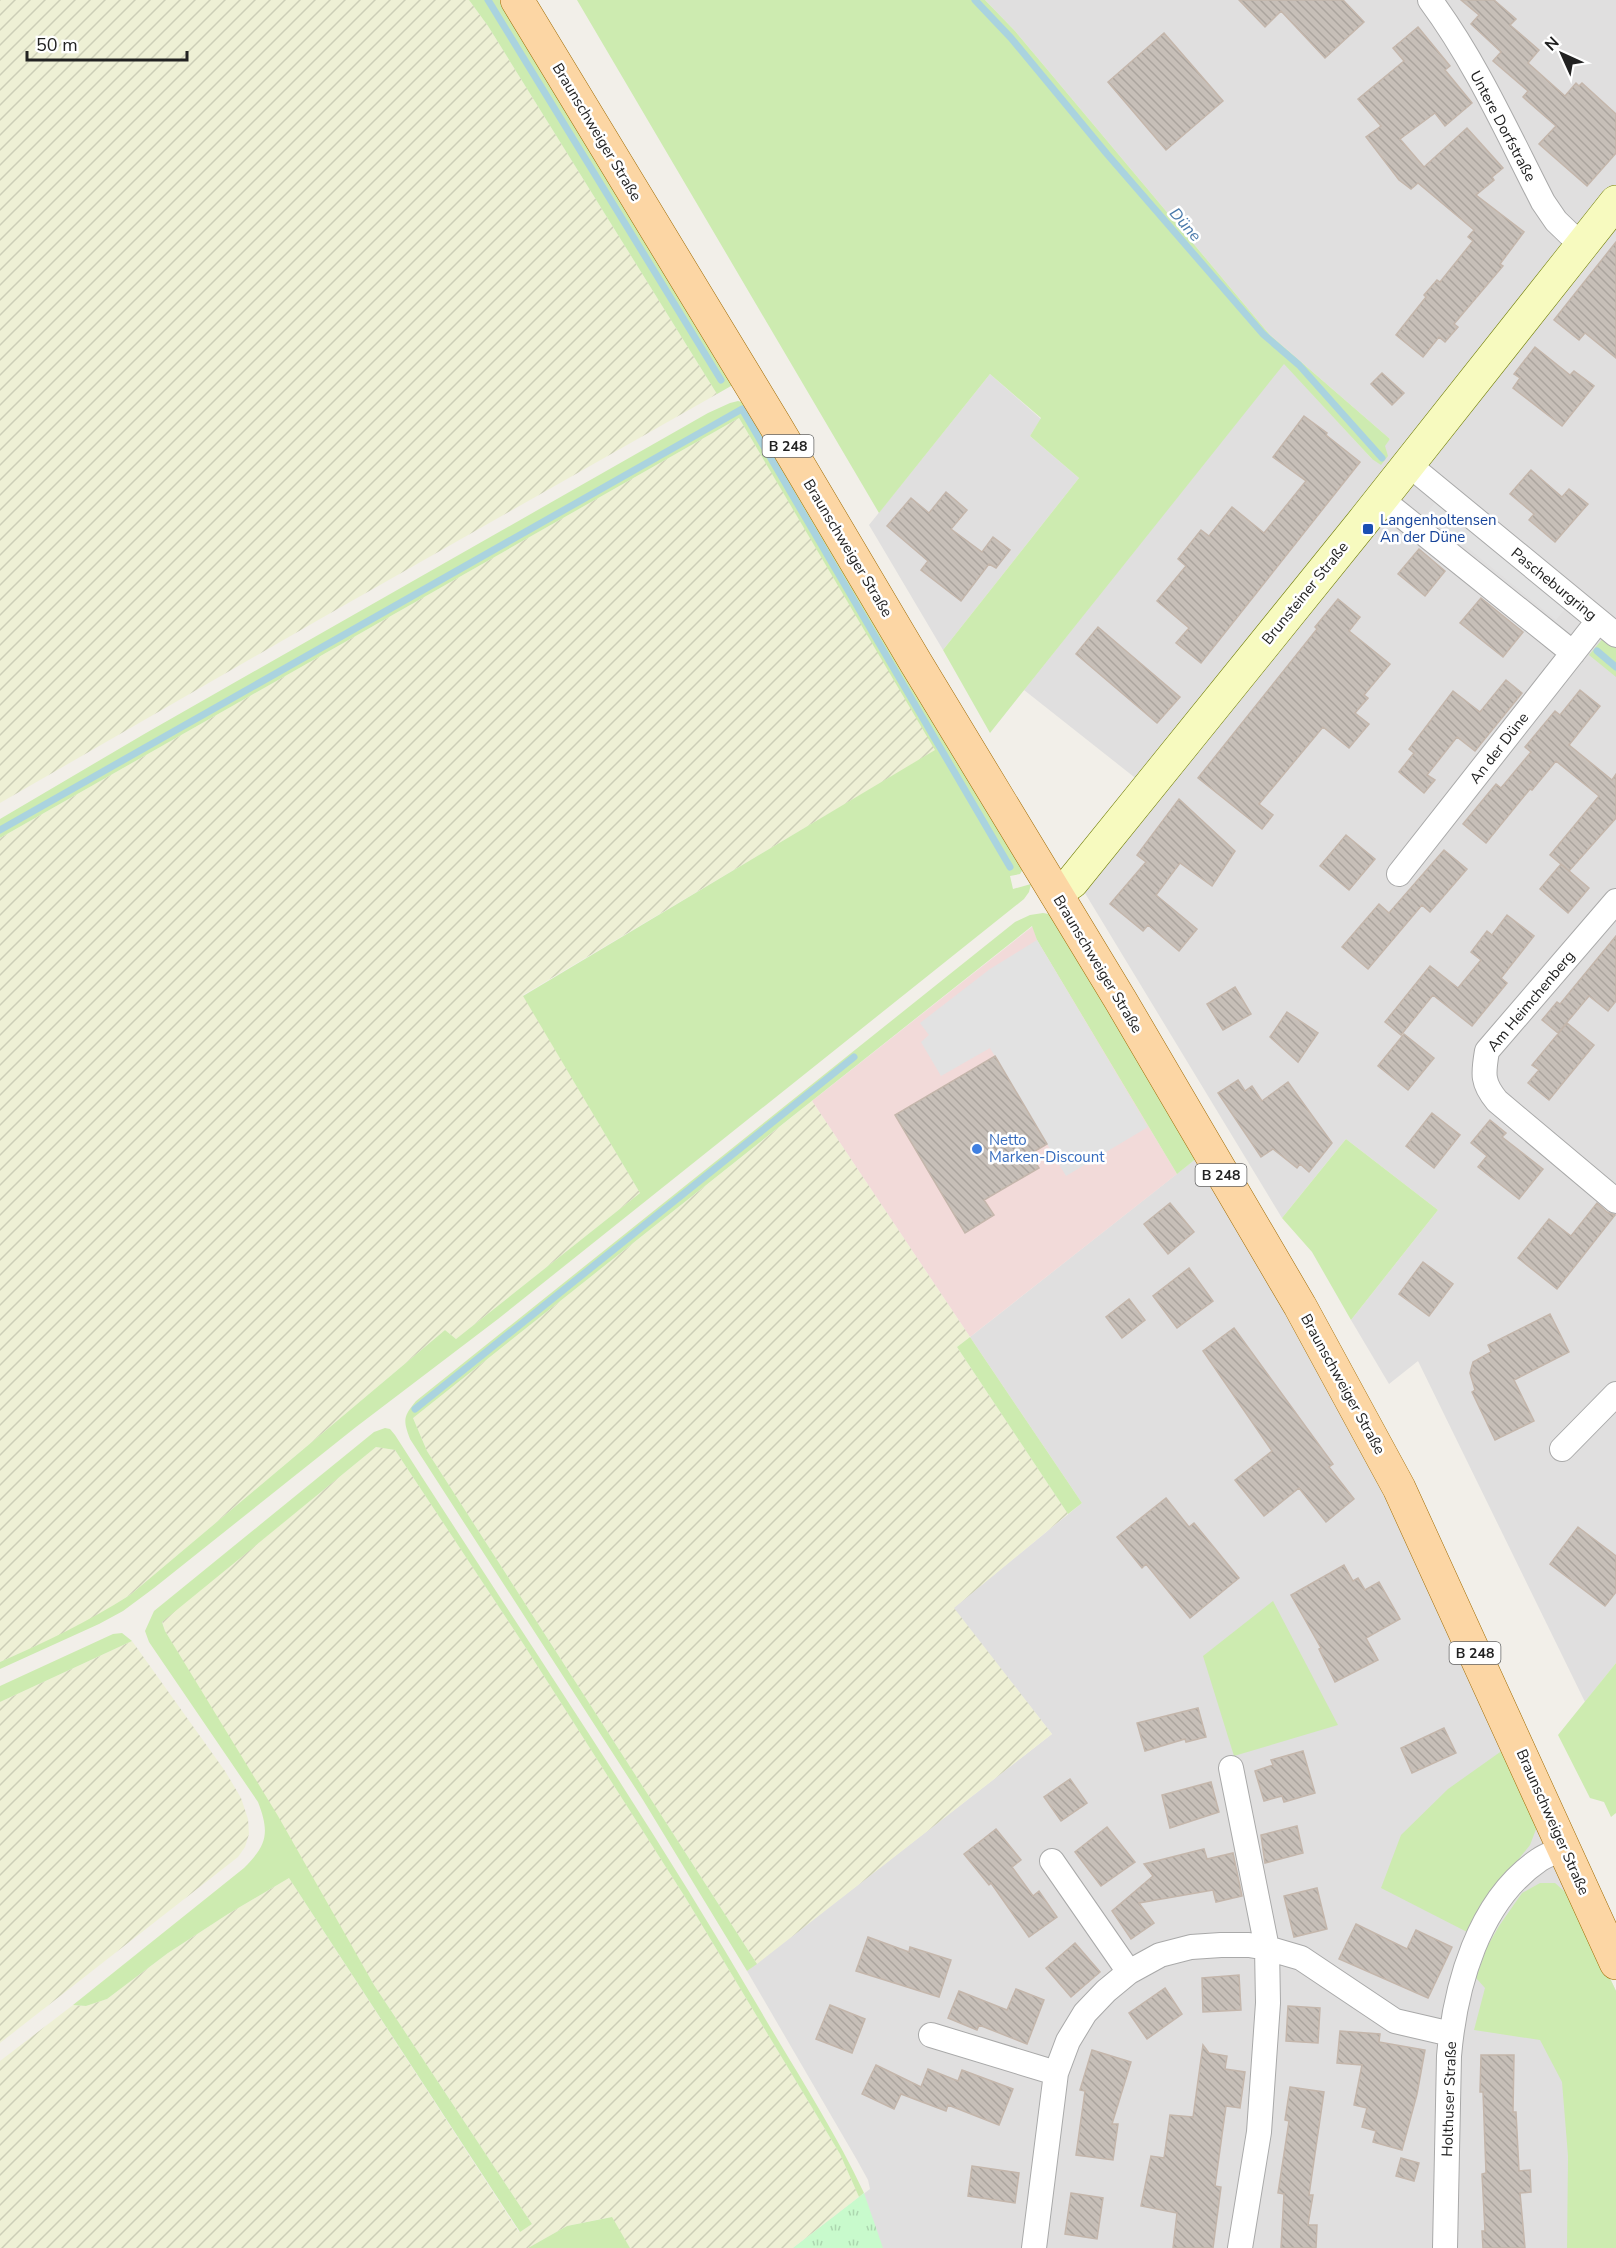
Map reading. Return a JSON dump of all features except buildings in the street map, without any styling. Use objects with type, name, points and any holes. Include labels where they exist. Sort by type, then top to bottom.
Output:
[{"type":"main road","name":"Braunschweiger Straße","points":[[517,0],[1056,893],[1300,1306],[1384,1459],[1449,1595],[1616,1963]]},
{"type":"street","name":"Untere Dorfstraße","points":[[1430,0],[1477,75],[1544,202],[1561,228],[1582,246]]},
{"type":"street","name":"Brunsteiner Straße","points":[[1056,893],[1072,882],[1381,499],[1616,202]]},
{"type":"street","name":"Pascheburgring","points":[[1408,464],[1607,628]]},
{"type":"street","points":[[1381,499],[1573,653]]},
{"type":"street","name":"An der Düne","points":[[1399,874],[1573,653],[1607,628]]},
{"type":"street","name":"Am Heimchenberg","points":[[1616,901],[1487,1051],[1484,1078],[1497,1101],[1616,1201]]},
{"type":"street","points":[[1562,1449],[1616,1394]]},
{"type":"street","points":[[1231,1768],[1267,1948],[1268,2003],[1259,2132],[1240,2248]]},
{"type":"street","name":"Holthuser Straße","points":[[1445,2248],[1451,2034],[1467,1967],[1482,1929],[1502,1896],[1519,1876],[1540,1859],[1564,1848]]},
{"type":"street","points":[[1052,1861],[1129,1972]]},
{"type":"street","points":[[1034,2248],[1056,2073],[1068,2041],[1085,2013],[1106,1991],[1129,1972],[1160,1955],[1191,1947],[1249,1945],[1267,1948],[1301,1958],[1395,2022],[1451,2034]]},
{"type":"street","points":[[931,2035],[1056,2073]]},
{"type":"shaded area","points":[[985,0],[1616,0],[1616,1663],[1585,1702],[1418,1361],[1389,1384],[1351,1320],[1438,1210],[1346,1139],[1282,1218],[1077,880],[1148,788],[1024,690],[1284,363],[1372,459],[1390,439],[1270,335],[1015,31]]},
{"type":"shaded area","points":[[990,374],[1041,419],[1030,436],[1079,478],[943,650],[869,525]]},
{"type":"shaded area","points":[[1438,499],[1568,605],[1556,620],[1426,514]]},
{"type":"shaded area","points":[[1033,926],[1037,940],[1177,1174],[970,1337],[812,1101]]},
{"type":"shaded area","points":[[1037,940],[1148,1127],[1066,1176],[990,1048],[941,1076],[921,1042],[929,1035],[920,1023],[990,969]]},
{"type":"shaded area","points":[[1197,1158],[1304,1341],[1379,1486],[1616,1991],[1616,2248],[793,2248],[870,2189],[868,2180],[857,2160],[747,1971],[1052,1734],[953,1608],[1082,1503],[970,1337]]},
{"type":"green space","points":[[0,0],[469,0],[488,26],[717,394],[0,803]]},
{"type":"green space","points":[[469,0],[504,0],[738,382],[717,394],[488,26]]},
{"type":"green space","points":[[577,0],[985,0],[1015,31],[1270,335],[1390,439],[1385,446],[1388,456],[1381,465],[1372,459],[1284,364],[990,733],[943,650],[1079,478],[1030,436],[1041,418],[990,374],[879,513]]},
{"type":"green space","points":[[738,401],[745,403],[1025,866],[1020,874],[1010,876],[1013,889],[1031,884],[1029,892],[1024,899],[498,1319],[356,1427],[154,1588],[123,1611],[99,1624],[0,1669],[0,1662],[66,1631],[130,1595],[445,1330],[456,1339],[640,1193],[523,996],[935,750],[739,418],[0,838],[0,819],[146,733],[708,413]]},
{"type":"green space","points":[[739,418],[936,750],[523,995],[640,1193],[456,1339],[445,1330],[130,1595],[95,1617],[0,1662],[0,838]]},
{"type":"green space","points":[[1604,637],[1616,646],[1616,677],[1589,655]]},
{"type":"green space","points":[[1049,914],[1197,1158],[1177,1174],[1037,940],[1032,926],[413,1418],[427,1451],[757,1964],[747,1971],[643,1800],[410,1439],[405,1423],[407,1415],[416,1401],[1015,922],[1030,915]]},
{"type":"green space","points":[[812,1101],[970,1337],[957,1347],[1068,1514],[954,1608],[1052,1734],[757,1964],[427,1451],[413,1418]]},
{"type":"green space","points":[[1346,1139],[1438,1210],[1351,1320],[1312,1252],[1282,1218]]},
{"type":"green space","points":[[970,1337],[1082,1503],[1068,1514],[957,1347]]},
{"type":"green space","points":[[385,1428],[390,1429],[395,1435],[716,1935],[827,2123],[864,2193],[859,2197],[840,2154],[685,1897],[524,1645],[395,1450],[376,1447],[162,1622],[165,1631],[278,1816],[374,1985],[532,2224],[520,2232],[289,1878],[168,1953],[107,1999],[86,2006],[73,2005],[244,1868],[258,1852],[264,1838],[264,1822],[258,1802],[149,1642],[145,1631],[154,1611],[374,1432]]},
{"type":"green space","points":[[376,1447],[395,1450],[524,1645],[685,1897],[840,2154],[859,2197],[793,2248],[630,2248],[611,2217],[567,2226],[528,2248],[0,2248],[0,2061],[73,2005],[86,2006],[107,1999],[168,1953],[289,1878],[519,2232],[532,2224],[374,1985],[165,1631],[162,1621]]},
{"type":"green space","points":[[1273,1601],[1338,1725],[1234,1756],[1203,1656]]},
{"type":"green space","points":[[122,1633],[132,1641],[0,1702],[0,1686],[113,1634]]},
{"type":"green space","points":[[132,1641],[225,1771],[241,1798],[248,1819],[249,1834],[245,1847],[238,1857],[0,2043],[0,1702]]},
{"type":"green space","points":[[1616,1663],[1616,1813],[1611,1817],[1604,1802],[1590,1798],[1558,1735]]},
{"type":"green space","points":[[1503,1750],[1538,1824],[1530,1845],[1487,1898],[1469,1933],[1381,1888],[1401,1835],[1448,1789]]},
{"type":"green space","points":[[1540,1883],[1555,1883],[1572,1898],[1616,1991],[1616,2248],[1567,2248],[1568,2156],[1562,2082],[1540,2040],[1474,2030],[1485,1988],[1476,1978],[1487,1947],[1522,1893]]},
{"type":"green space","points":[[864,2193],[883,2248],[793,2248],[859,2197]]},
{"type":"green space","points":[[612,2217],[630,2248],[528,2248],[567,2226]]},
{"type":"waterway","points":[[488,0],[721,380]]},
{"type":"waterway","name":"Düne","points":[[975,0],[1011,38],[1107,154],[1263,334],[1299,365],[1382,458]]},
{"type":"waterway","points":[[0,830],[742,409],[1010,867]]},
{"type":"waterway","name":"Düne","points":[[1597,651],[1616,667]]},
{"type":"waterway","points":[[415,1409],[854,1057]]},
{"type":"place","name":"Langenholtensen An der Düne","points":[[1368,529]]},
{"type":"place","name":"Netto Marken-Discount","points":[[977,1149]]}]
